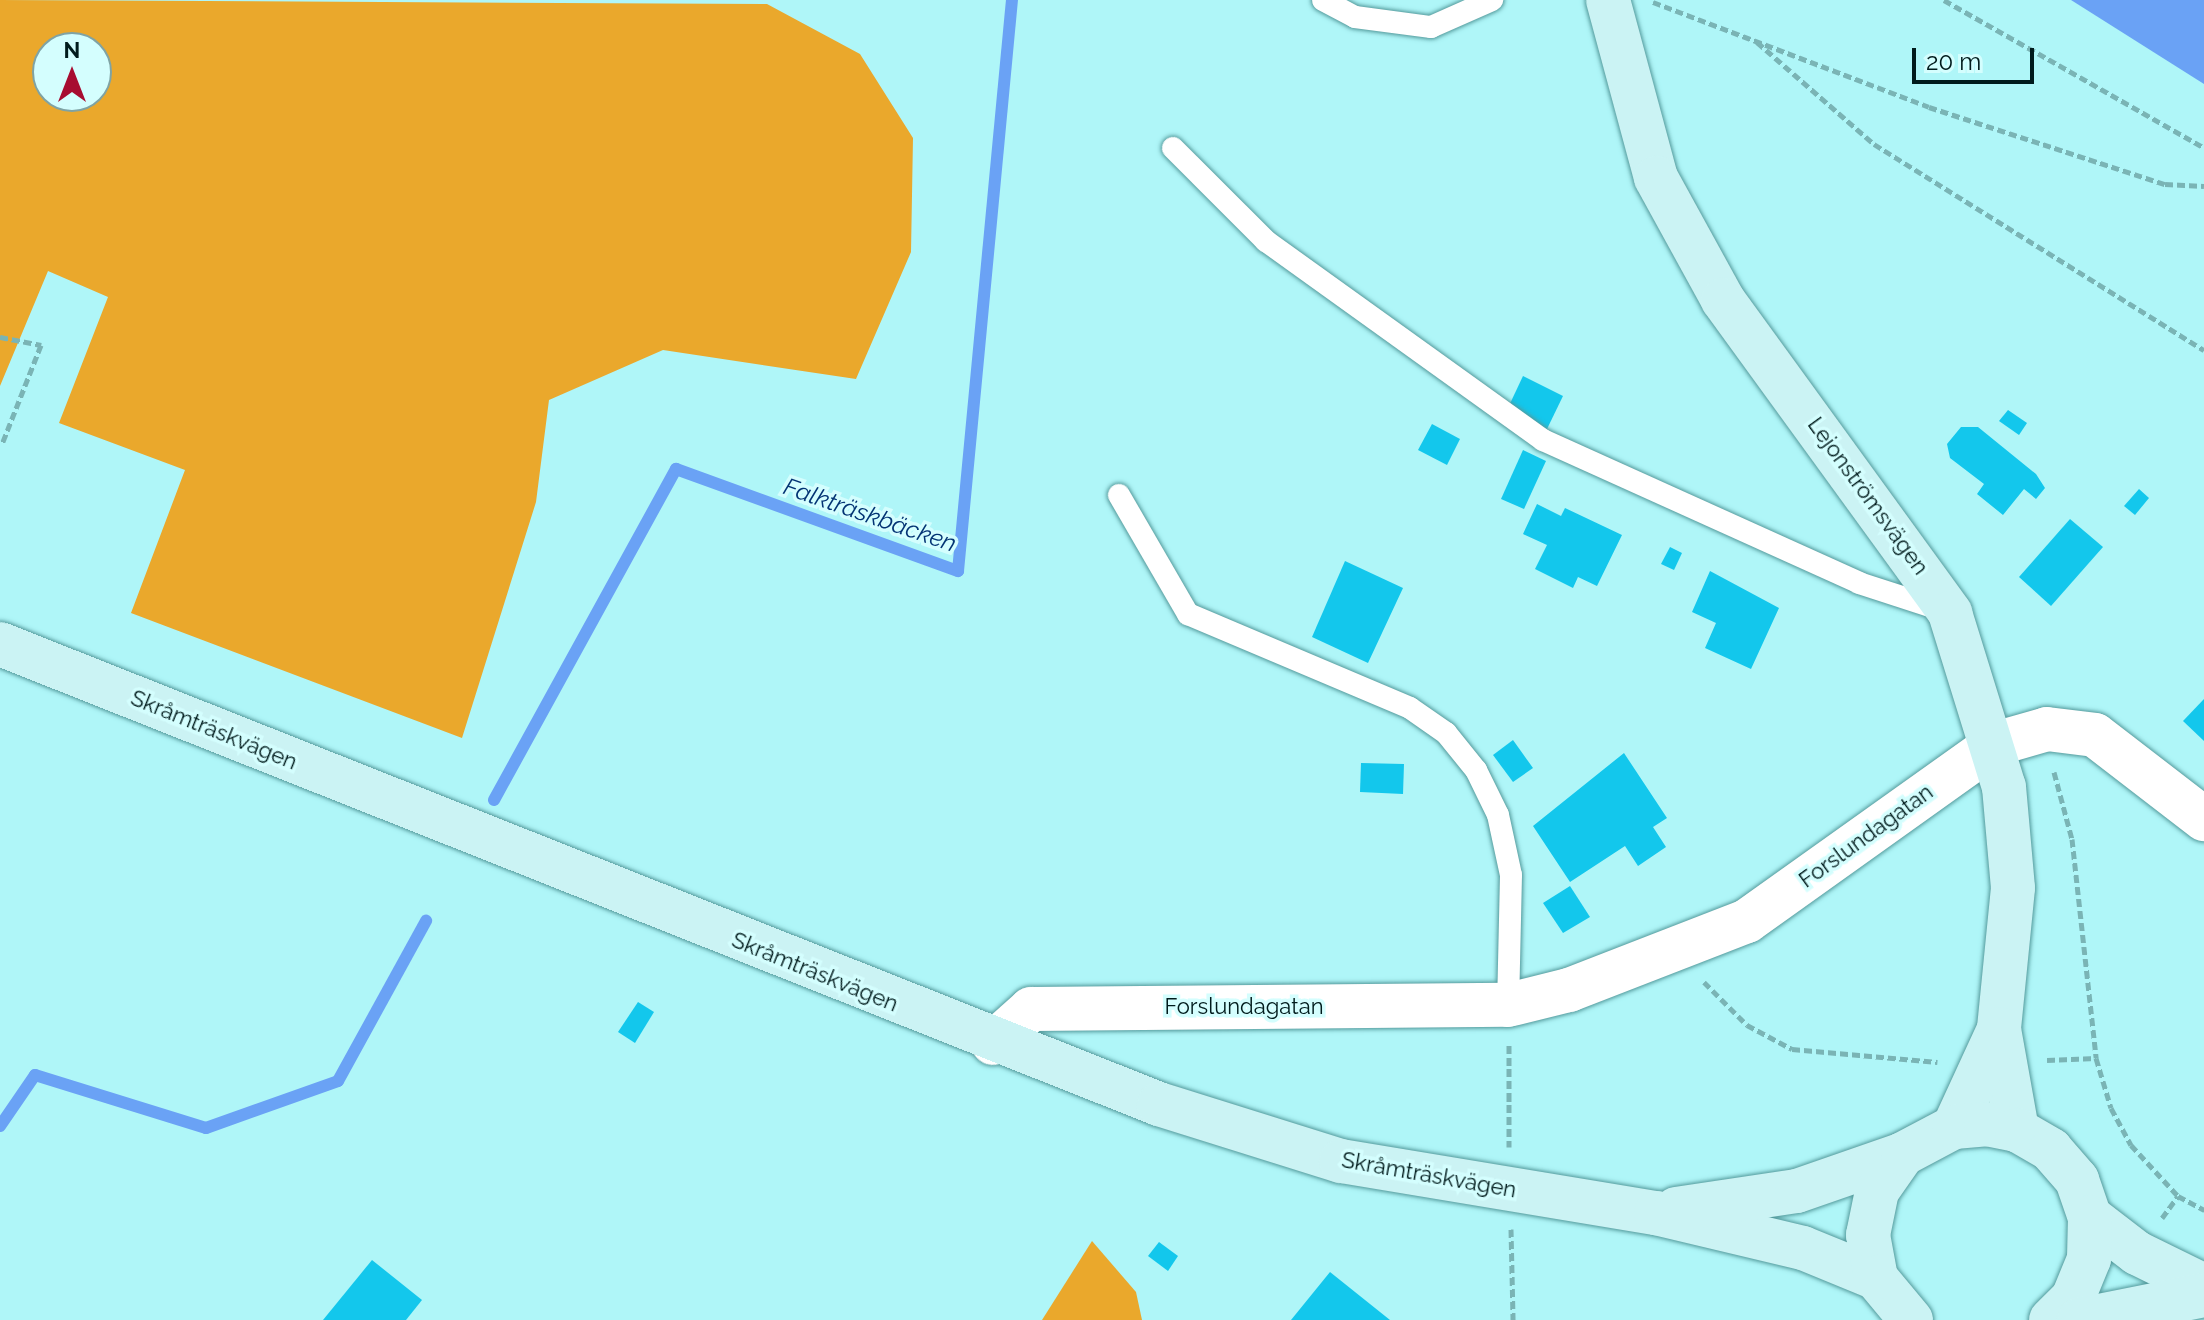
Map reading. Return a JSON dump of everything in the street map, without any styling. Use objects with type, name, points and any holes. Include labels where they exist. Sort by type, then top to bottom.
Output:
[{"type":"main road","name":"Lejonströmsvägen","points":[[1608,0],[1656,178],[1723,300],[1950,613],[1995,744],[2013,888],[1996,1052],[2017,1130]]},
{"type":"main road","name":"Skråmträskvägen","points":[[0,644],[993,1043],[1341,1161],[1656,1213],[1803,1248],[1876,1278]]},
{"type":"main road","name":"Lejonströmsvägen","points":[[1954,1127],[1996,1052]]},
{"type":"main road","name":"Skråmträskvägen","points":[[1656,1213],[1797,1191],[1903,1154],[1954,1127]]},
{"type":"main road","points":[[1954,1127],[2017,1130],[2051,1150],[2077,1180],[2090,1217],[2089,1259],[2073,1298],[2051,1320]]},
{"type":"main road","points":[[1903,1154],[1874,1206],[1868,1235],[1876,1278],[1911,1320]]},
{"type":"main road","points":[[2090,1217],[2137,1253],[2204,1286]]},
{"type":"main road","points":[[2079,1320],[2204,1295]]},
{"type":"street","name":"Forslundagatan","points":[[993,1043],[1031,1009],[1508,1005],[1672,950],[1747,921],[1995,744],[2047,729],[2095,735],[2204,819]]},
{"type":"lane","points":[[1323,0],[1355,17],[1431,27],[1492,0]]},
{"type":"lane","points":[[1173,148],[1266,241],[1543,440],[1859,583],[1950,613]]},
{"type":"lane","points":[[1119,495],[1188,614],[1410,708],[1446,733],[1476,770],[1498,815],[1511,875],[1508,1005]]},
{"type":"path","points":[[1648,0],[1929,107],[2165,184],[2204,186]]},
{"type":"path","points":[[1944,0],[2204,148]]},
{"type":"path","points":[[1753,38],[1874,144],[2204,350]]},
{"type":"path","points":[[0,337],[41,345],[2,444]]},
{"type":"path","points":[[1672,950],[1747,1025],[1792,1049],[1845,1059],[1996,1052],[2096,1058]]},
{"type":"shaded area","points":[[0,0],[767,4],[860,54],[913,138],[911,252],[856,379],[663,350],[549,400],[536,502],[462,738],[131,613],[185,470],[59,423],[108,297],[48,271],[0,386]]},
{"type":"shaded area","points":[[1092,1241],[1136,1292],[1142,1320],[1042,1320]]},
{"type":"water","points":[[2071,0],[2204,0],[2204,84]]},
{"type":"building","points":[[1523,376],[1563,396],[1547,429],[1507,410]]},
{"type":"building","points":[[2008,410],[2027,423],[2019,435],[1999,421]]},
{"type":"building","points":[[1432,424],[1460,439],[1447,465],[1418,450]]},
{"type":"building","points":[[1961,427],[1978,427],[2036,474],[2045,488],[2036,499],[2024,489],[2003,515],[1977,494],[1984,484],[1950,458],[1947,444]]},
{"type":"building","points":[[1523,450],[1546,461],[1524,509],[1501,499]]},
{"type":"building","points":[[2139,489],[2149,498],[2135,515],[2124,506]]},
{"type":"building","points":[[1537,504],[1561,516],[1565,508],[1622,535],[1597,586],[1578,577],[1573,588],[1535,569],[1547,545],[1523,534]]},
{"type":"building","points":[[2070,519],[2103,547],[2051,606],[2019,577]]},
{"type":"building","points":[[1670,547],[1682,553],[1674,570],[1661,564]]},
{"type":"building","points":[[1345,561],[1403,588],[1368,663],[1312,637]]},
{"type":"building","points":[[1710,571],[1779,608],[1751,669],[1705,648],[1716,623],[1692,612]]},
{"type":"building","points":[[2204,699],[2204,741],[2183,721]]},
{"type":"building","points":[[1513,740],[1533,768],[1513,782],[1493,755]]},
{"type":"building","points":[[1624,753],[1667,818],[1653,827],[1666,847],[1638,866],[1625,846],[1570,882],[1533,826]]},
{"type":"building","points":[[1361,763],[1404,764],[1403,794],[1360,792]]},
{"type":"building","points":[[1570,886],[1590,917],[1563,933],[1543,903]]},
{"type":"building","points":[[638,1002],[654,1012],[635,1043],[618,1032]]},
{"type":"building","points":[[1159,1242],[1178,1256],[1168,1271],[1148,1256]]},
{"type":"building","points":[[372,1260],[422,1300],[406,1320],[323,1320]]},
{"type":"building","points":[[1330,1272],[1390,1320],[1291,1320]]},
{"type":"waterway","name":"Falkträskbäcken","points":[[494,800],[676,469],[958,571],[1012,0]]},
{"type":"waterway","name":"Falkträskbäcken","points":[[0,1126],[35,1075],[206,1128],[338,1081],[426,921]]}]
